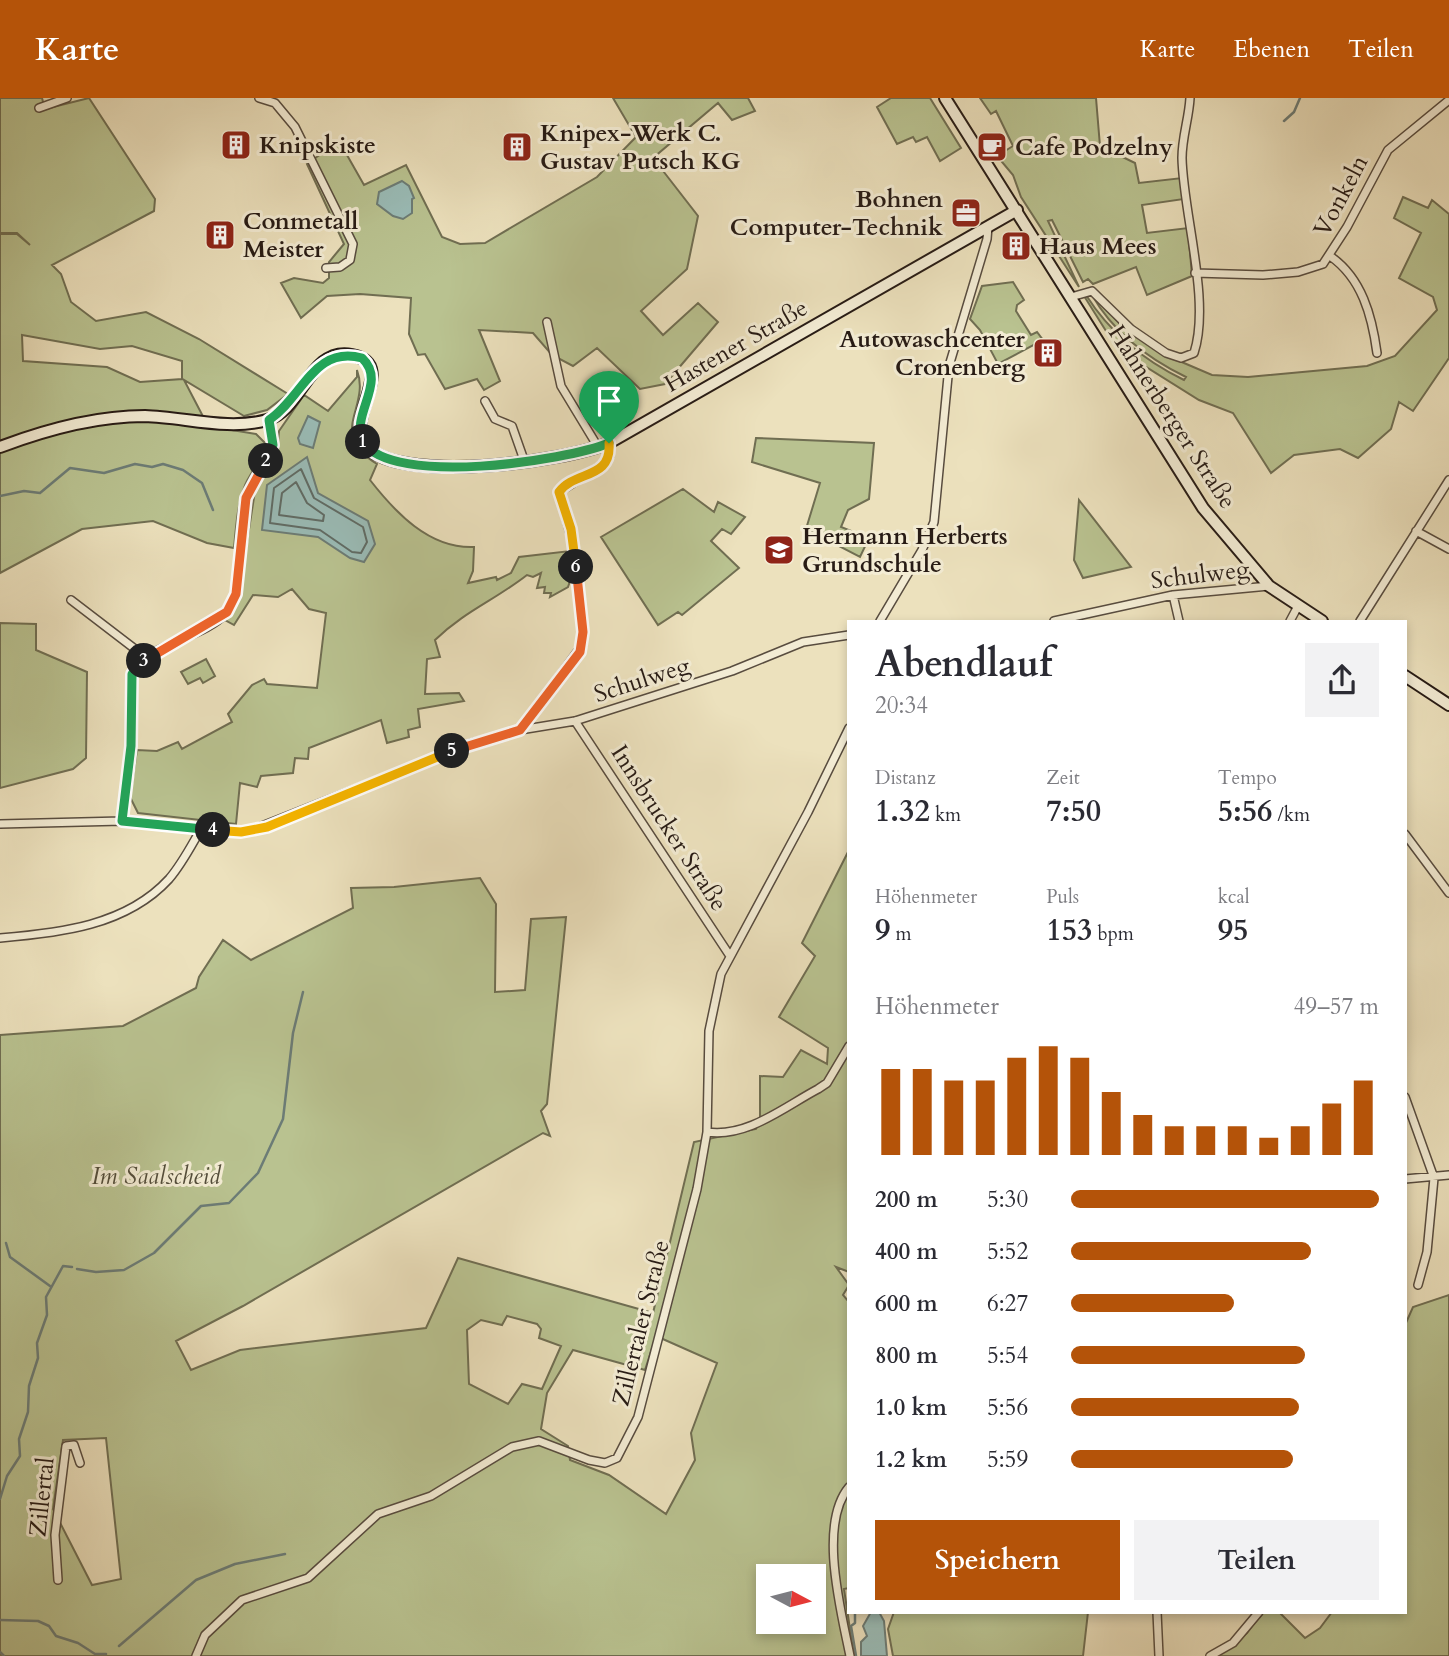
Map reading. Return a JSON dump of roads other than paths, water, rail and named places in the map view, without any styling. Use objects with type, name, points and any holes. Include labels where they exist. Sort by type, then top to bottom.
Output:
[{"type":"main road","name":"Hahnerberger Straße","points":[[945,98],[1195,497],[1237,552],[1269,586],[1320,620]]},
{"type":"main road","name":"Hastener Straße","points":[[269,420],[289,404],[319,366],[329,358],[349,354],[362,358],[371,371],[372,380],[359,430],[367,447],[380,457],[449,469],[523,460],[603,445],[1017,211]]},
{"type":"main road","points":[[0,447],[107,419],[146,416],[219,422],[269,420]]},
{"type":"main road","points":[[1407,677],[1449,705]]},
{"type":"street","points":[[39,108],[68,98]]},
{"type":"street","points":[[259,98],[275,103],[295,127],[353,244],[350,260],[340,267],[326,268]]},
{"type":"street","points":[[1071,298],[1086,291],[1097,293],[1131,329],[1166,353],[1181,358],[1195,353],[1198,338],[1195,274],[1182,159],[1190,98]]},
{"type":"street","name":"Vonkeln","points":[[1195,274],[1263,275],[1298,272],[1319,266],[1330,256],[1388,150],[1449,100]]},
{"type":"street","points":[[881,620],[932,529],[937,504],[949,366],[987,239],[988,226]]},
{"type":"street","name":"Vonkeln","points":[[1330,256],[1347,271],[1365,302],[1377,353]]},
{"type":"street","points":[[520,730],[583,644],[575,552],[559,492],[605,463],[610,455],[561,386],[547,322]]},
{"type":"street","points":[[485,401],[495,419],[512,426],[523,460]]},
{"type":"street","points":[[122,821],[131,746],[132,674],[148,659],[220,618],[232,603],[246,498],[273,445],[269,420]]},
{"type":"street","points":[[1361,620],[1449,480]]},
{"type":"street","points":[[1416,531],[1449,549]]},
{"type":"street","name":"Schulweg","points":[[1059,620],[1173,595],[1269,586]]},
{"type":"street","points":[[1173,595],[1179,620]]},
{"type":"street","points":[[71,600],[148,659]]},
{"type":"street","points":[[1291,620],[1298,606]]},
{"type":"street","name":"Schulweg","points":[[201,829],[249,831],[472,743],[520,730],[575,721],[732,671],[803,642],[847,635]]},
{"type":"street","name":"Innsbrucker Straße","points":[[575,721],[730,956]]},
{"type":"street","name":"Zillertaler Straße","points":[[196,1656],[205,1634],[242,1600],[308,1578],[378,1514],[431,1496],[512,1447],[539,1441],[589,1460],[605,1463],[617,1458],[638,1417],[697,1189],[707,1132],[709,1031],[721,974],[808,812],[847,732]]},
{"type":"street","points":[[0,824],[122,821],[201,829],[170,878],[132,906],[92,925],[0,938]]},
{"type":"street","points":[[1407,837],[1449,893]]},
{"type":"street","points":[[707,1132],[730,1133],[745,1129],[818,1089],[827,1083],[847,1049]]},
{"type":"street","points":[[1407,1103],[1434,1178],[1427,1252],[1418,1285]]},
{"type":"street","points":[[1407,1179],[1449,1175]]},
{"type":"street","name":"Zillertal","points":[[58,1580],[55,1535],[66,1446],[74,1445],[80,1463]]},
{"type":"street","points":[[847,1489],[841,1496],[835,1521],[839,1598],[850,1656]]},
{"type":"street","points":[[1157,1614],[1159,1656]]},
{"type":"street","points":[[1210,1656],[1233,1643],[1248,1629],[1258,1614]]},
{"type":"water","points":[[402,181],[409,186],[414,198],[412,213],[403,219],[393,216],[377,204],[379,192]]},
{"type":"water","points":[[308,416],[320,422],[313,448],[300,444],[298,438]]},
{"type":"water","points":[[307,457],[318,493],[368,521],[375,544],[364,562],[350,558],[318,537],[262,530],[267,485]]},
{"type":"water","points":[[870,1614],[880,1614],[884,1621],[887,1656],[861,1656],[861,1642],[867,1636],[863,1626]]},
{"type":"waterway","points":[[1284,121],[1294,112],[1300,98]]},
{"type":"waterway","points":[[0,496],[24,491],[40,493],[70,468],[104,473],[135,464],[152,467],[163,464],[183,470],[202,483],[213,510]]},
{"type":"waterway","points":[[77,1269],[96,1272],[124,1270],[154,1253],[201,1206],[229,1203],[258,1173],[283,1119],[293,1033],[303,992]]},
{"type":"waterway","points":[[6,1243],[10,1257],[50,1286]]},
{"type":"waterway","points":[[0,1499],[7,1476],[20,1456],[19,1439],[28,1412],[29,1386],[38,1358],[37,1343],[47,1315],[46,1297],[63,1266],[72,1267]]},
{"type":"waterway","points":[[119,1646],[196,1580],[235,1564],[285,1554]]},
{"type":"waterway","points":[[855,1614],[855,1623],[851,1626],[856,1656]]},
{"type":"waterway","points":[[0,1620],[38,1621],[49,1626],[56,1636],[78,1643],[95,1654],[106,1654]]},
{"type":"waterway","points":[[0,1652],[4,1656]]},
{"type":"place","name":"Knipskiste","points":[[236,145]]},
{"type":"place","name":"Knipex-Werk C. Gustav Putsch KG","points":[[517,147]]},
{"type":"place","name":"Cafe Podzelny","points":[[992,147]]},
{"type":"place","name":"Bohnen Computer-Technik","points":[[966,213]]},
{"type":"place","name":"Conmetall Meister","points":[[220,235]]},
{"type":"place","name":"Haus Mees","points":[[1016,246]]},
{"type":"place","name":"Autowaschcenter Cronenberg","points":[[1048,353]]},
{"type":"place","name":"Hermann Herberts Grundschule","points":[[779,550]]},
{"type":"park label","name":"Im Saalscheid","points":[[156,1176]]}]
